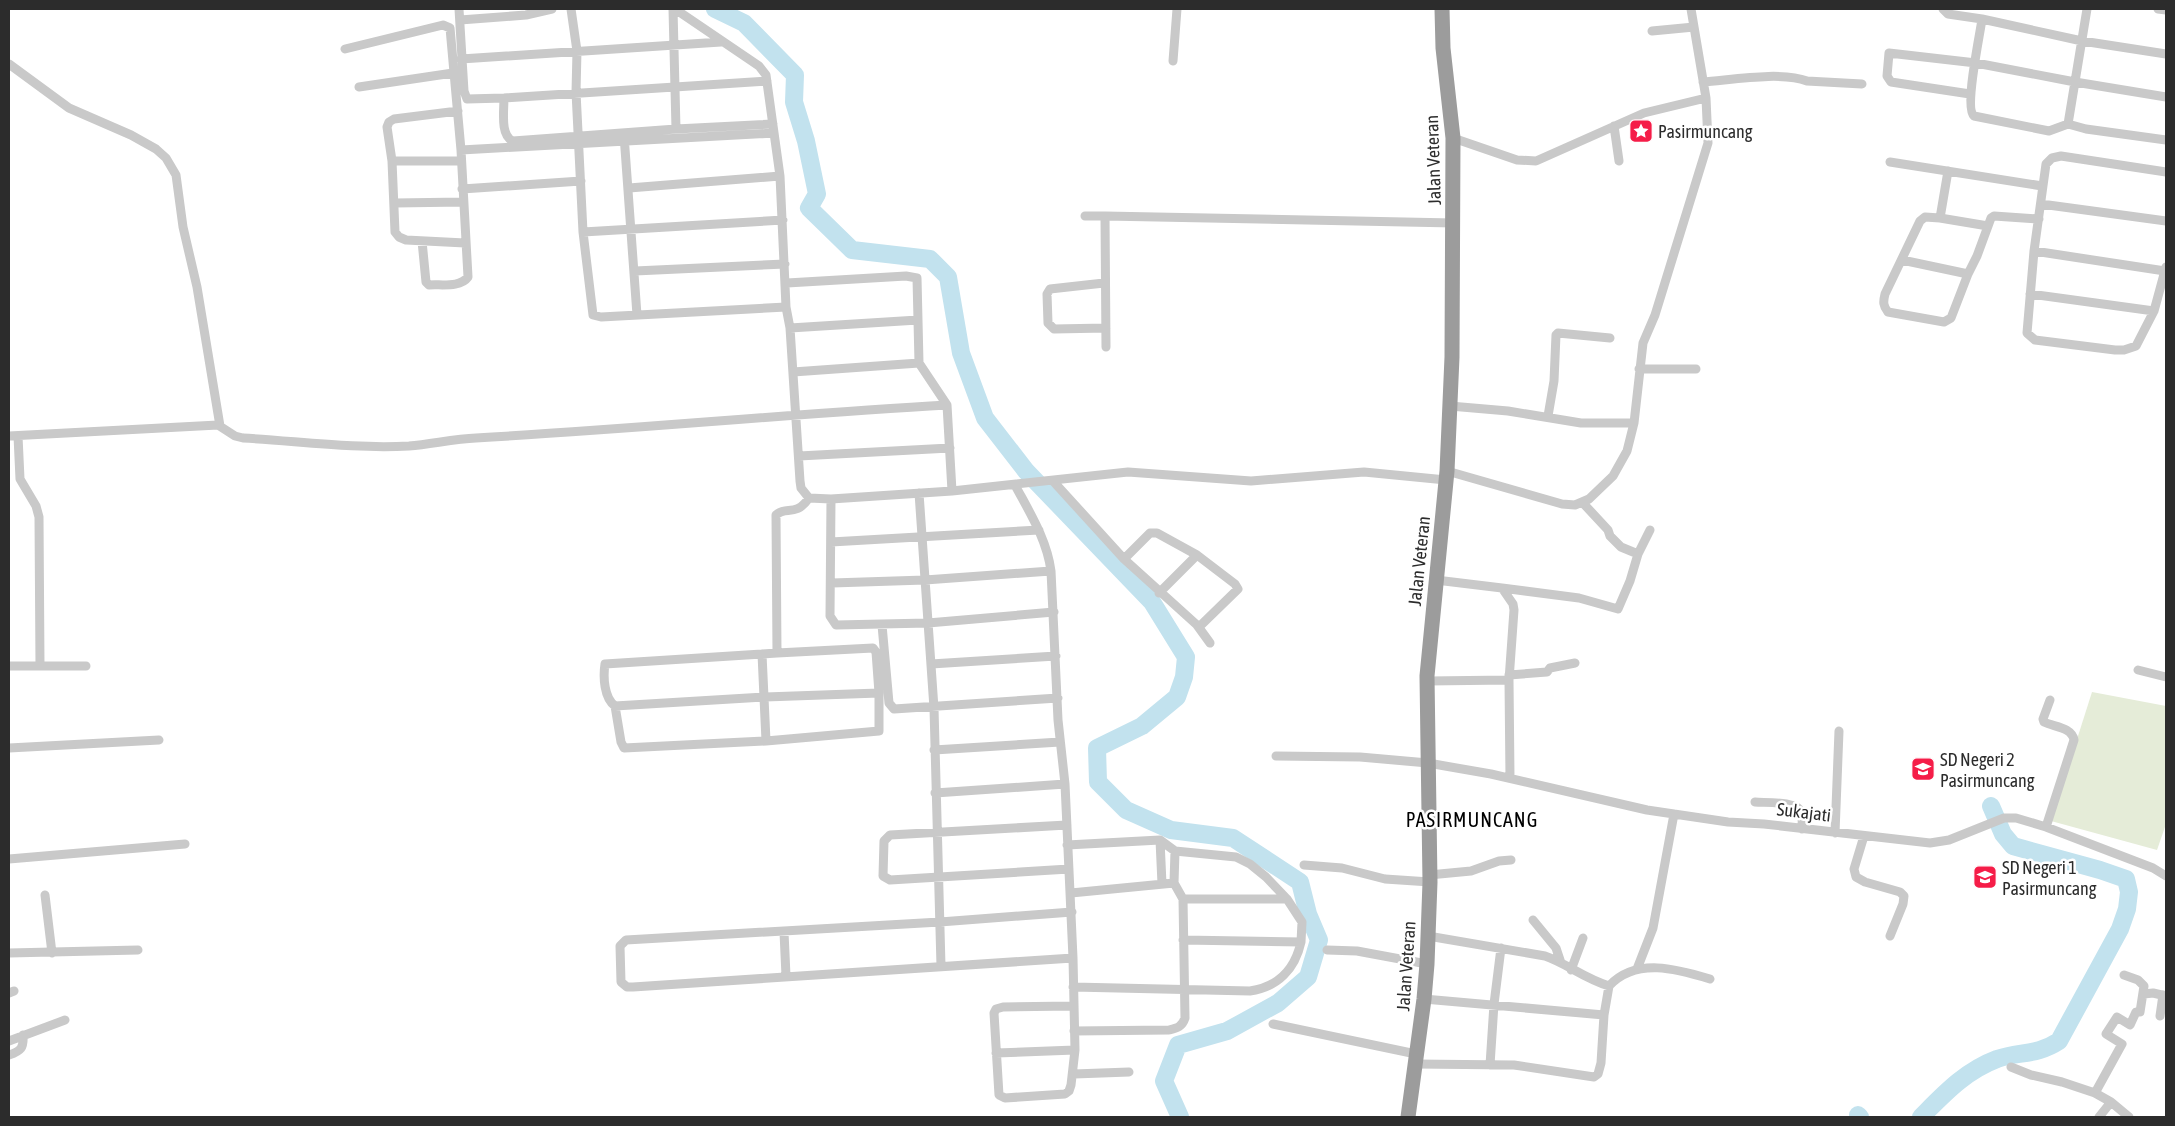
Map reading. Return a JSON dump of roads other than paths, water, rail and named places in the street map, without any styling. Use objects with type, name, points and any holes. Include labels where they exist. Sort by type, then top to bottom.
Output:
[{"type":"highway","name":"Jalan Veteran","points":[[1408,1117],[1427,964],[1430,878],[1428,681],[1447,476],[1450,406],[1454,222],[1453,138],[1443,48],[1442,9]]},
{"type":"street","points":[[459,9],[461,59],[464,91],[467,99],[767,81]]},
{"type":"street","points":[[460,20],[526,15],[552,9]]},
{"type":"street","points":[[571,9],[577,51],[576,92],[583,232],[593,315],[601,317],[786,307]]},
{"type":"street","points":[[674,9],[759,66],[763,70],[767,81],[780,176],[787,283],[786,307],[790,328],[801,488],[809,498],[831,499],[952,491],[1128,472],[1251,481],[1364,472],[1447,476],[1569,505],[1582,502],[1610,479],[1627,451],[1634,423],[1643,342],[1655,315],[1708,143],[1706,98],[1691,9]]},
{"type":"street","points":[[674,9],[676,129]]},
{"type":"street","points":[[1173,61],[1176,9]]},
{"type":"street","points":[[1943,9],[1948,14],[1982,19],[2082,41],[2166,54]]},
{"type":"street","points":[[2068,124],[2087,9]]},
{"type":"street","points":[[2158,9],[2166,10]]},
{"type":"street","points":[[1982,19],[1970,94],[1969,110],[1974,116],[2049,131],[2068,124],[2086,129],[2166,140]]},
{"type":"street","points":[[345,49],[443,24],[450,28],[461,150],[462,202],[468,277],[466,280],[458,284],[429,285],[424,278],[422,240]]},
{"type":"street","points":[[1652,31],[1694,27]]},
{"type":"street","points":[[461,59],[721,42]]},
{"type":"street","points":[[1970,94],[1891,82],[1887,76],[1889,54],[1976,63],[2166,97]]},
{"type":"street","points":[[9,64],[69,108],[145,141],[156,149],[173,168],[176,175],[183,227],[198,288],[216,426]]},
{"type":"street","points":[[359,87],[454,73]]},
{"type":"street","points":[[1703,82],[1760,77],[1800,78],[1807,81],[1862,84]]},
{"type":"street","points":[[504,98],[504,130],[510,140],[514,142],[579,140]]},
{"type":"street","points":[[1453,138],[1517,160],[1536,161],[1644,113],[1706,98]]},
{"type":"street","points":[[465,242],[406,240],[399,237],[395,232],[392,161],[387,127],[389,122],[394,119],[492,104]]},
{"type":"street","points":[[1614,126],[1619,161]]},
{"type":"street","points":[[624,137],[676,129],[773,128]]},
{"type":"street","points":[[461,150],[579,140],[773,128]]},
{"type":"street","points":[[624,137],[635,271],[636,314]]},
{"type":"street","points":[[2034,251],[2165,274],[2154,311],[2136,346],[2115,350],[2034,340],[2027,333],[2026,328],[2034,251],[2041,204],[2042,186],[2046,164],[2052,158],[2061,156],[2166,172]]},
{"type":"street","points":[[392,161],[461,160]]},
{"type":"street","points":[[1890,162],[2042,186]]},
{"type":"street","points":[[1940,218],[1948,171]]},
{"type":"street","points":[[629,188],[780,176]]},
{"type":"street","points":[[462,189],[581,181]]},
{"type":"street","points":[[395,203],[462,202]]},
{"type":"street","points":[[2041,204],[2166,221]]},
{"type":"street","points":[[1085,216],[1454,222]]},
{"type":"street","points":[[1105,216],[1104,283],[1106,347]]},
{"type":"street","points":[[1988,226],[1924,217],[1920,221],[1884,294],[1884,307],[1888,312],[1944,322],[1951,318],[1968,274],[1978,256],[1988,226],[1994,216],[2039,219]]},
{"type":"street","points":[[583,232],[783,220]]},
{"type":"street","points":[[1902,260],[1968,274]]},
{"type":"street","points":[[635,271],[785,264]]},
{"type":"street","points":[[787,283],[915,276],[919,286],[919,363],[947,405],[952,491]]},
{"type":"street","points":[[1104,283],[1050,289],[1047,294],[1048,323],[1054,329],[1106,328]]},
{"type":"street","points":[[2030,294],[2154,311]]},
{"type":"street","points":[[790,328],[918,320]]},
{"type":"street","points":[[1548,416],[1554,381],[1556,334],[1610,338]]},
{"type":"street","points":[[793,372],[919,363]]},
{"type":"street","points":[[1639,370],[1696,369]]},
{"type":"street","points":[[40,666],[39,517],[36,506],[20,479],[14,436],[216,426],[243,438],[365,446],[410,446],[474,438],[524,436],[796,414],[947,405]]},
{"type":"street","points":[[1450,406],[1548,416],[1581,423],[1634,423]]},
{"type":"street","points":[[799,456],[950,448]]},
{"type":"street","points":[[1051,481],[1124,559],[1159,593],[1199,627],[1210,642]]},
{"type":"street","points":[[1019,485],[1049,555],[1052,571],[1060,742],[1065,784],[1072,912],[1075,1050],[1074,1074],[1069,1091],[1065,1094],[1005,1098],[999,1095],[994,1013],[996,1009],[1003,1006],[1074,1006]]},
{"type":"street","points":[[920,493],[934,708],[941,966]]},
{"type":"street","points":[[777,653],[776,515],[781,511],[798,510],[809,498]]},
{"type":"street","points":[[831,499],[832,583],[830,616],[833,623],[841,626],[928,623],[1054,612]]},
{"type":"street","points":[[1582,502],[1621,547],[1638,554]]},
{"type":"street","points":[[831,542],[1039,530]]},
{"type":"street","points":[[1436,580],[1579,598],[1618,609],[1630,581],[1638,554],[1650,530]]},
{"type":"street","points":[[1124,559],[1150,533],[1154,532],[1197,555],[1236,584],[1238,589],[1199,627]]},
{"type":"street","points":[[1159,593],[1197,555]]},
{"type":"street","points":[[832,583],[925,580],[1052,571]]},
{"type":"street","points":[[1502,588],[1513,604],[1514,610],[1509,677],[1510,778]]},
{"type":"street","points":[[882,625],[891,707],[899,710],[1058,698]]},
{"type":"street","points":[[873,648],[876,652],[880,693],[879,731],[876,733],[766,741],[624,748],[621,742],[615,706],[607,696],[605,664],[609,662],[777,653],[873,648]]},
{"type":"street","points":[[762,654],[766,741]]},
{"type":"street","points":[[931,664],[1056,656]]},
{"type":"street","points":[[1428,681],[1509,677],[1546,672],[1550,668],[1575,663]]},
{"type":"street","points":[[9,666],[86,666]]},
{"type":"street","points":[[2138,670],[2166,677]]},
{"type":"street","points":[[615,706],[765,697],[880,693]]},
{"type":"street","points":[[2046,827],[2074,740],[2073,735],[2068,730],[2044,722],[2050,700]]},
{"type":"street","points":[[1836,833],[1839,731]]},
{"type":"street","points":[[9,748],[159,740]]},
{"type":"street","points":[[934,750],[1060,742]]},
{"type":"street","name":"Sukajati","points":[[1276,756],[1391,759],[1428,763],[1510,778],[1647,810],[1728,822],[1936,843],[2004,818],[2016,818],[2046,827],[2153,868],[2166,876]]},
{"type":"street","points":[[935,793],[1065,784]]},
{"type":"street","points":[[1755,802],[1797,806],[1801,812],[1802,829]]},
{"type":"street","points":[[1637,969],[1653,928],[1674,814]]},
{"type":"street","points":[[1067,825],[887,836],[884,841],[883,876],[890,880],[1069,870]]},
{"type":"street","points":[[1864,836],[1854,869],[1856,877],[1864,882],[1900,892],[1904,896],[1903,904],[1890,936]]},
{"type":"street","points":[[1067,845],[1160,840],[1174,851],[1236,857],[1266,876],[1287,899],[1302,922],[1298,954],[1289,970],[1276,983],[1264,989],[1250,991],[1073,987]]},
{"type":"street","points":[[1160,840],[1162,884]]},
{"type":"street","points":[[9,859],[185,844]]},
{"type":"street","points":[[1074,1031],[1169,1030],[1179,1028],[1184,1024],[1183,899],[1174,883],[1174,851]]},
{"type":"street","points":[[1304,865],[1342,868],[1385,879],[1430,878],[1471,871],[1499,861],[1511,860]]},
{"type":"street","points":[[1071,893],[1174,883]]},
{"type":"street","points":[[45,895],[52,953]]},
{"type":"street","points":[[1183,899],[1287,899]]},
{"type":"street","points":[[1072,912],[784,932],[626,940],[620,946],[621,982],[627,987],[633,987],[1073,958]]},
{"type":"street","points":[[1533,920],[1556,948],[1562,963]]},
{"type":"street","points":[[784,932],[786,976]]},
{"type":"street","points":[[1428,936],[1545,956],[1562,963],[1591,980],[1609,986]]},
{"type":"street","points":[[1571,970],[1583,938]]},
{"type":"street","points":[[1183,940],[1301,942]]},
{"type":"street","points":[[1490,1065],[1494,1004],[1501,948]]},
{"type":"street","points":[[9,953],[138,950]]},
{"type":"street","points":[[1327,950],[1357,951],[1427,964]]},
{"type":"street","points":[[1273,1024],[1416,1059],[1514,1065],[1594,1076],[1598,1074],[1601,1063],[1604,1015],[1609,986],[1619,977],[1637,969],[1661,968],[1679,970],[1710,979]]},
{"type":"street","points":[[2095,1093],[2122,1044],[2106,1034],[2116,1017],[2130,1025],[2136,1012],[2140,1012],[2144,986],[2138,980],[2124,975]]},
{"type":"street","points":[[2144,994],[2165,996],[2160,1016]]},
{"type":"street","points":[[1424,999],[1604,1015]]},
{"type":"street","points":[[9,1040],[65,1020]]},
{"type":"street","points":[[9,1055],[21,1050],[24,1046],[23,1035]]},
{"type":"street","points":[[996,1053],[1075,1050]]},
{"type":"street","points":[[2011,1067],[2038,1077],[2062,1082],[2095,1093],[2111,1102],[2129,1117]]},
{"type":"street","points":[[1074,1074],[1129,1072]]},
{"type":"street","points":[[2099,1117],[2111,1102]]},
{"type":"waterway","points":[[715,9],[744,23],[795,75],[794,102],[806,141],[817,194],[809,208],[852,250],[930,259],[948,277],[961,353],[985,418],[1026,471],[1152,602],[1186,657],[1184,677],[1177,697],[1142,726],[1097,748],[1098,782],[1126,810],[1171,830],[1233,838],[1300,882],[1308,914],[1319,940],[1308,977],[1278,1003],[1227,1031],[1178,1045],[1164,1081],[1180,1117]]},
{"type":"waterway","points":[[1921,1117],[1956,1084],[1985,1064],[1997,1059],[2043,1049],[2059,1041],[2120,929],[2127,909],[2129,892],[2126,879],[2013,846],[2003,834],[1991,806]]},
{"type":"place","name":"Pasirmuncang","points":[[1641,131]]},
{"type":"place","name":"SD Negeri 2 Pasirmuncang","points":[[1923,769]]},
{"type":"place","name":"SD Negeri 1 Pasirmuncang","points":[[1985,877]]},
{"type":"district","name":"PASIRMUNCANG","points":[[1472,819]]}]
